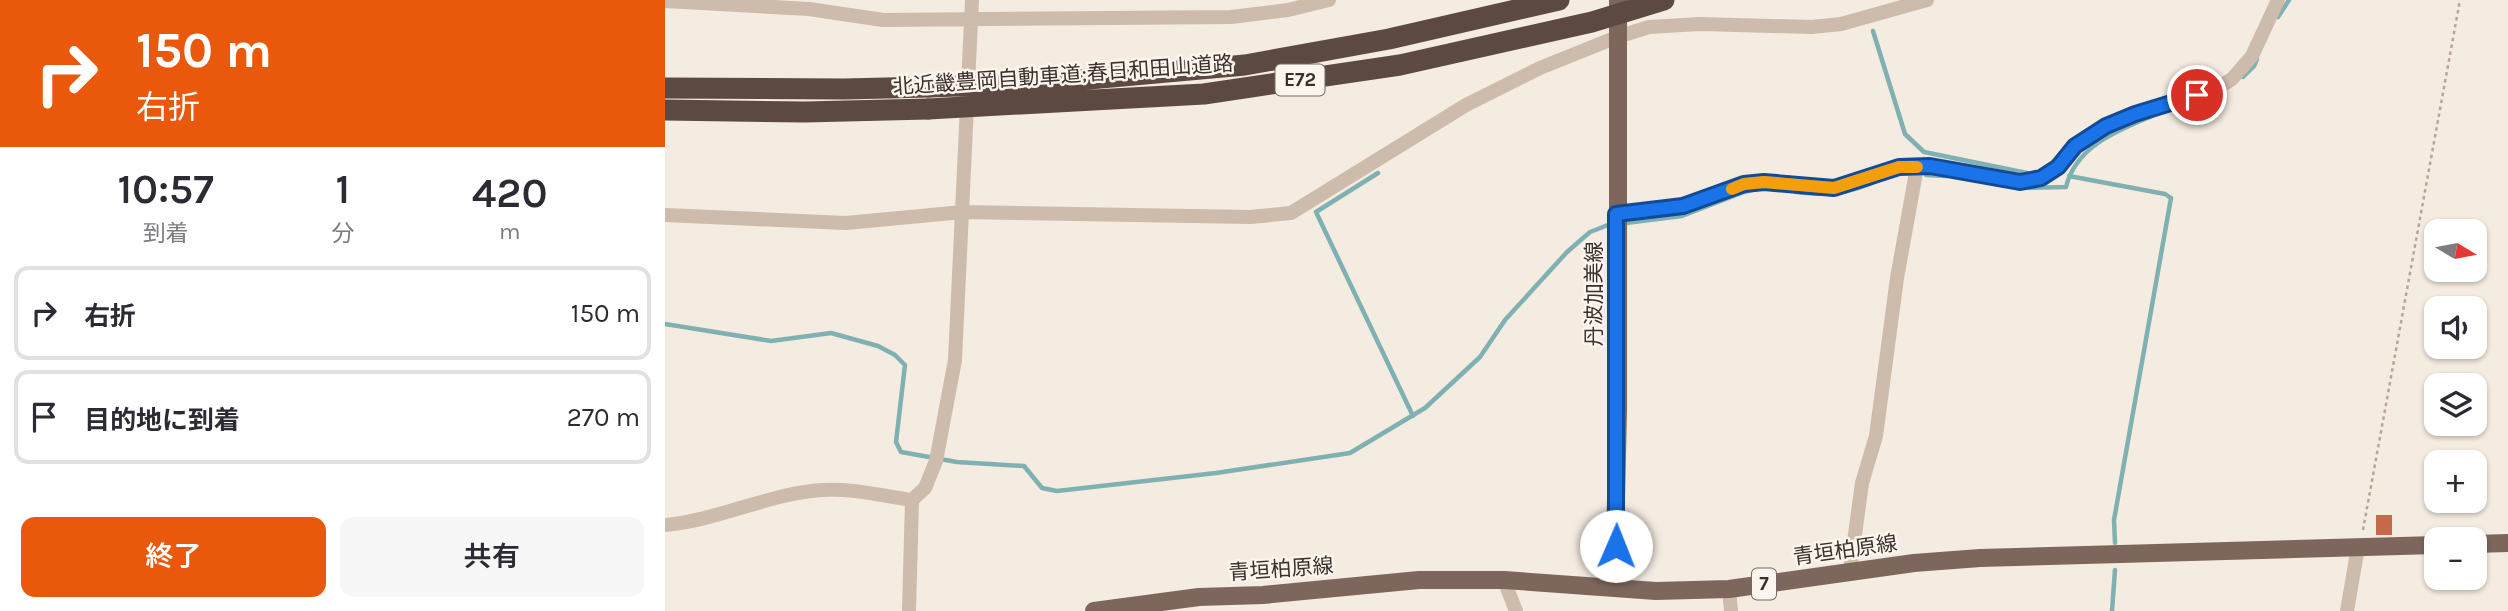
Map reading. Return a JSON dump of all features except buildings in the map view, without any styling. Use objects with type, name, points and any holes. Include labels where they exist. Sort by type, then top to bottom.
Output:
[{"type":"highway","name":"北近畿豊岡自動車道;春日和田山道路","points":[[665,88],[929,87],[1045,83],[1245,65],[1389,39],[1559,0]]},
{"type":"highway","name":"北近畿豊岡自動車道;春日和田山道路","points":[[665,110],[805,112],[928,109],[1204,94],[1400,65],[1592,22],[1664,0]]},
{"type":"main road","name":"丹波加美線","points":[[1614,588],[1618,410],[1618,0]]},
{"type":"main road","points":[[2487,544],[2508,543]]},
{"type":"main road","name":"青垣柏原線","points":[[1094,611],[1199,597],[1419,580],[1504,580],[1656,591],[1729,589],[1914,563],[1979,558],[2424,545]]},
{"type":"street","points":[[665,1],[809,9],[883,20],[971,9],[1231,17],[1288,10],[1329,0]]},
{"type":"street","points":[[665,215],[846,223],[963,212],[1250,216],[1291,213],[1466,105],[1539,68],[1617,37],[1649,27],[1700,24],[1812,27],[1841,24],[1927,0]]},
{"type":"street","points":[[1616,214],[1683,206],[1744,184],[1764,182],[1834,188],[1899,167],[1930,166],[2020,182],[2041,178],[2058,167],[2075,146],[2106,126],[2135,114],[2213,91],[2232,79],[2252,56],[2279,0]]},
{"type":"street","points":[[909,611],[912,500],[925,488],[936,461],[955,360],[971,9]]},
{"type":"street","points":[[1850,572],[1862,483],[1876,436],[1897,278],[1917,167]]},
{"type":"street","points":[[665,524],[723,515],[820,490],[846,490],[912,500]]},
{"type":"street","points":[[2347,611],[2359,547]]},
{"type":"street","points":[[1504,580],[1516,611]]},
{"type":"street","points":[[1729,589],[1731,611]]},
{"type":"street","points":[[1184,611],[1199,597]]},
{"type":"path","points":[[2359,547],[2460,0]]},
{"type":"waterway","points":[[2278,17],[2289,0]]},
{"type":"waterway","points":[[1873,31],[1905,134],[1924,152],[2027,173]]},
{"type":"waterway","points":[[2243,77],[2257,59]]},
{"type":"waterway","points":[[2017,188],[2066,187],[2071,173],[2088,150],[2112,134],[2152,116]]},
{"type":"waterway","points":[[1378,173],[1316,212],[1413,416]]},
{"type":"waterway","points":[[1926,175],[1947,176]]},
{"type":"waterway","points":[[2069,176],[2165,194],[2171,198],[2114,520],[2115,543]]},
{"type":"waterway","points":[[1796,192],[1839,193],[1879,180]]},
{"type":"waterway","points":[[1626,223],[1682,216],[1756,189]]},
{"type":"waterway","points":[[665,324],[771,341],[831,333],[878,346],[895,355],[905,365],[896,442],[901,452],[957,462],[1024,466],[1042,488],[1057,491],[1216,473],[1350,453],[1425,408],[1480,357],[1505,320],[1567,252],[1590,232],[1608,225]]},
{"type":"waterway","points":[[2112,611],[2115,570]]},
{"type":"slow traffic","points":[[1732,189],[1744,184],[1764,182],[1834,188],[1899,167],[1917,167]]},
{"type":"route","points":[[1616,546],[1616,214],[1683,206],[1744,184],[1764,182],[1834,188],[1899,167],[1930,166],[2020,182],[2041,178],[2058,167],[2075,146],[2106,126],[2197,95]]}]
